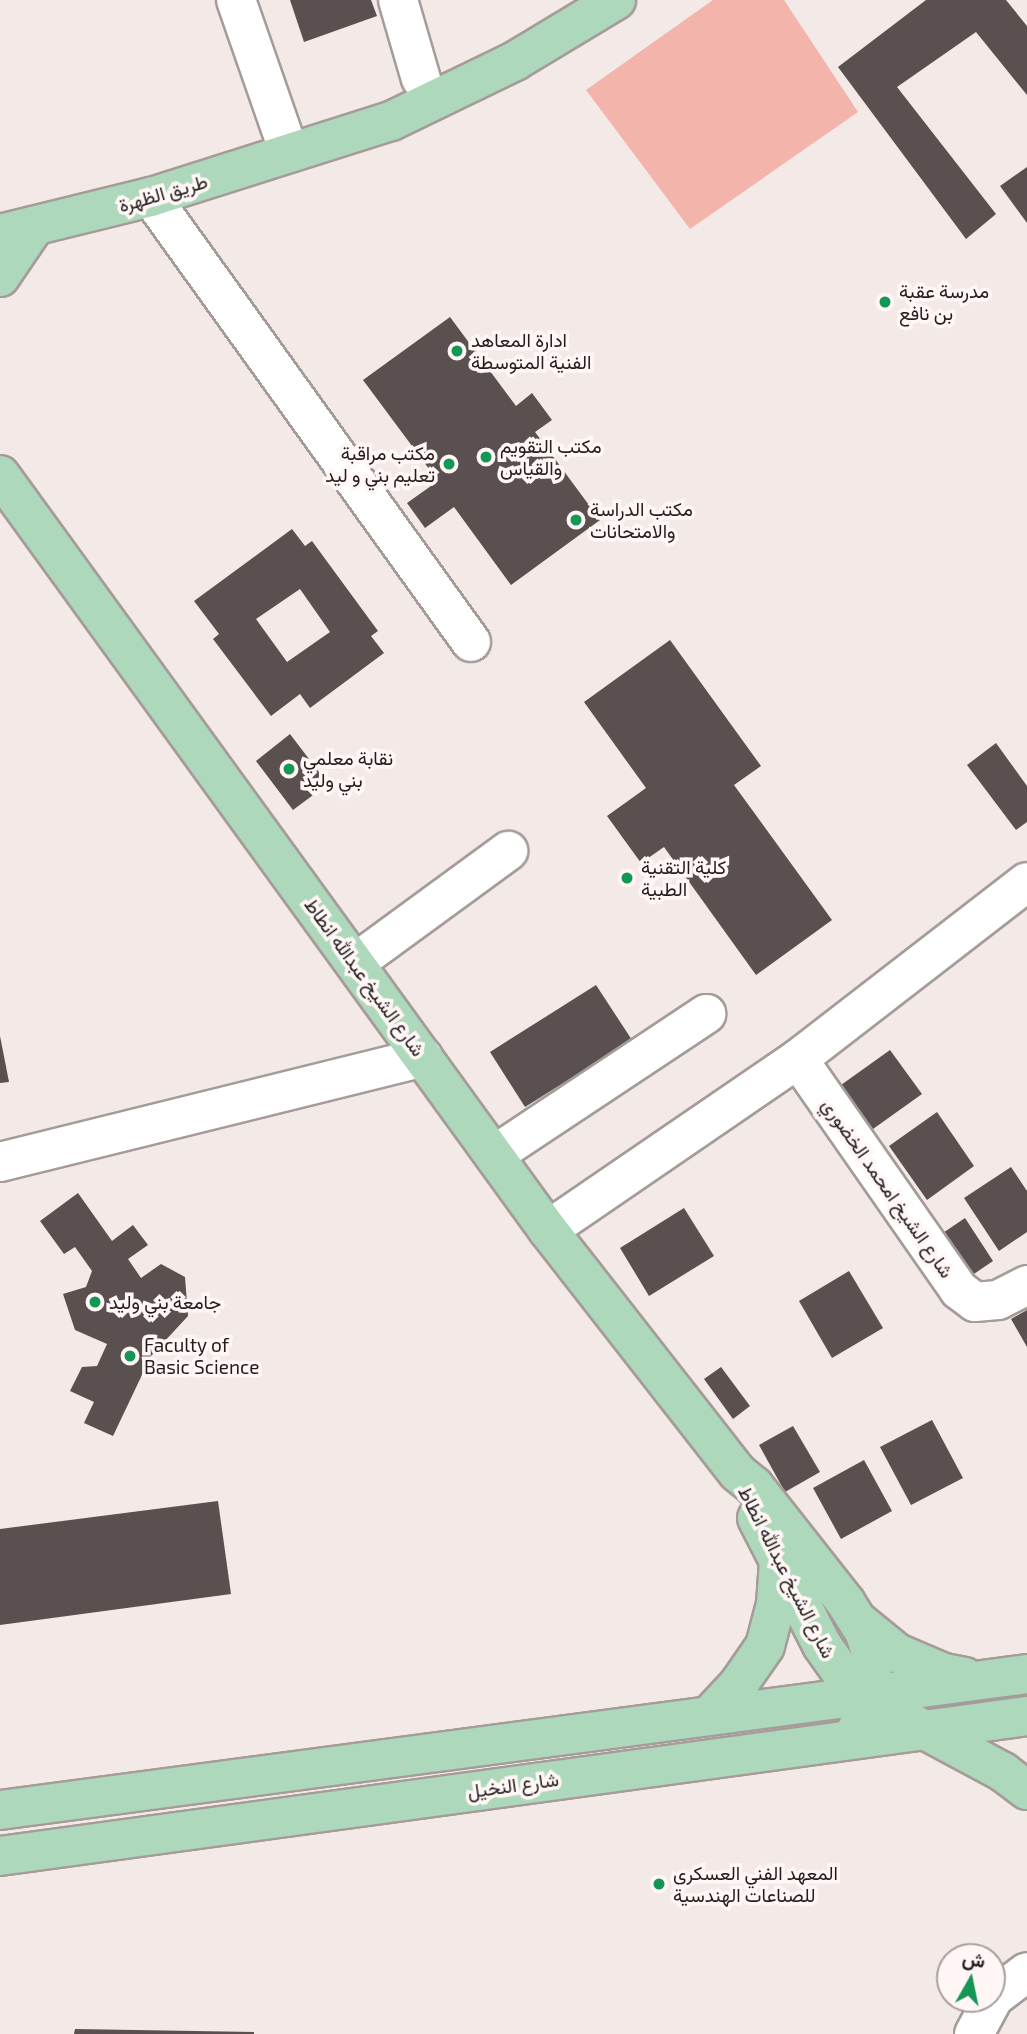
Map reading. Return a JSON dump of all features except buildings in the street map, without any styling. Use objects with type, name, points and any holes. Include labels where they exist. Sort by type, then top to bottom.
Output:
[{"type":"main road","name":"طريق الظهرة","points":[[306,146],[382,96],[510,37],[576,0]]},
{"type":"main road","name":"طريق الظهرة","points":[[17,231],[151,197],[391,121],[515,61],[616,0]]},
{"type":"main road","points":[[0,277],[17,231]]},
{"type":"main road","name":"شارع الشيخ عبدالله انطاط","points":[[0,475],[548,1230],[738,1473],[754,1486],[790,1531],[858,1621],[873,1658],[871,1696],[866,1717],[852,1738]]},
{"type":"main road","name":"شارع الشيخ عبدالله انطاط","points":[[738,1473],[746,1500],[779,1557],[831,1661],[842,1674],[923,1730],[1003,1772],[1027,1790]]},
{"type":"main road","points":[[710,1715],[738,1685],[765,1646],[776,1604],[779,1557]]},
{"type":"main road","points":[[858,1621],[897,1653],[944,1673],[1011,1676]]},
{"type":"main road","points":[[0,1810],[1011,1676]]},
{"type":"main road","name":"شارع النخيل","points":[[0,1856],[1027,1716]]},
{"type":"street","points":[[236,0],[306,146]]},
{"type":"street","points":[[398,0],[421,79]]},
{"type":"street","points":[[151,197],[471,642]]},
{"type":"street","points":[[355,963],[508,851]]},
{"type":"street","points":[[548,1230],[799,1059],[1027,882]]},
{"type":"street","points":[[494,1155],[706,1014]]},
{"type":"street","points":[[0,1162],[423,1057]]},
{"type":"street","name":"شارع الشيخ امحمد الخضوري","points":[[799,1059],[959,1290],[975,1302],[998,1300],[1027,1285]]},
{"type":"street","points":[[974,2034],[994,1997],[1027,1972]]},
{"type":"shaded area","points":[[713,0],[784,0],[858,112],[690,229],[586,90]]},
{"type":"place","name":"مدرسة عقبة بن نافع","points":[[885,302]]},
{"type":"place","name":"ادارة المعاهد الفنية المتوسطة","points":[[457,351]]},
{"type":"place","name":"مكتب التقويم والقياس","points":[[486,457]]},
{"type":"place","name":"مكتب مراقبة تعليم بني و ليد","points":[[449,464]]},
{"type":"place","name":"مكتب الدراسة والامتحانات","points":[[576,520]]},
{"type":"place","name":"نقابة معلمي بني وليد","points":[[289,769]]},
{"type":"place","name":"كلية التقنية الطبية","points":[[627,878]]},
{"type":"place","name":"جامعة بني وليد","points":[[95,1302]]},
{"type":"place","name":"Faculty of Basic Science","points":[[130,1356]]},
{"type":"place","name":"المعهد الفني العسكري للصناعات الهندسية","points":[[659,1884]]}]
